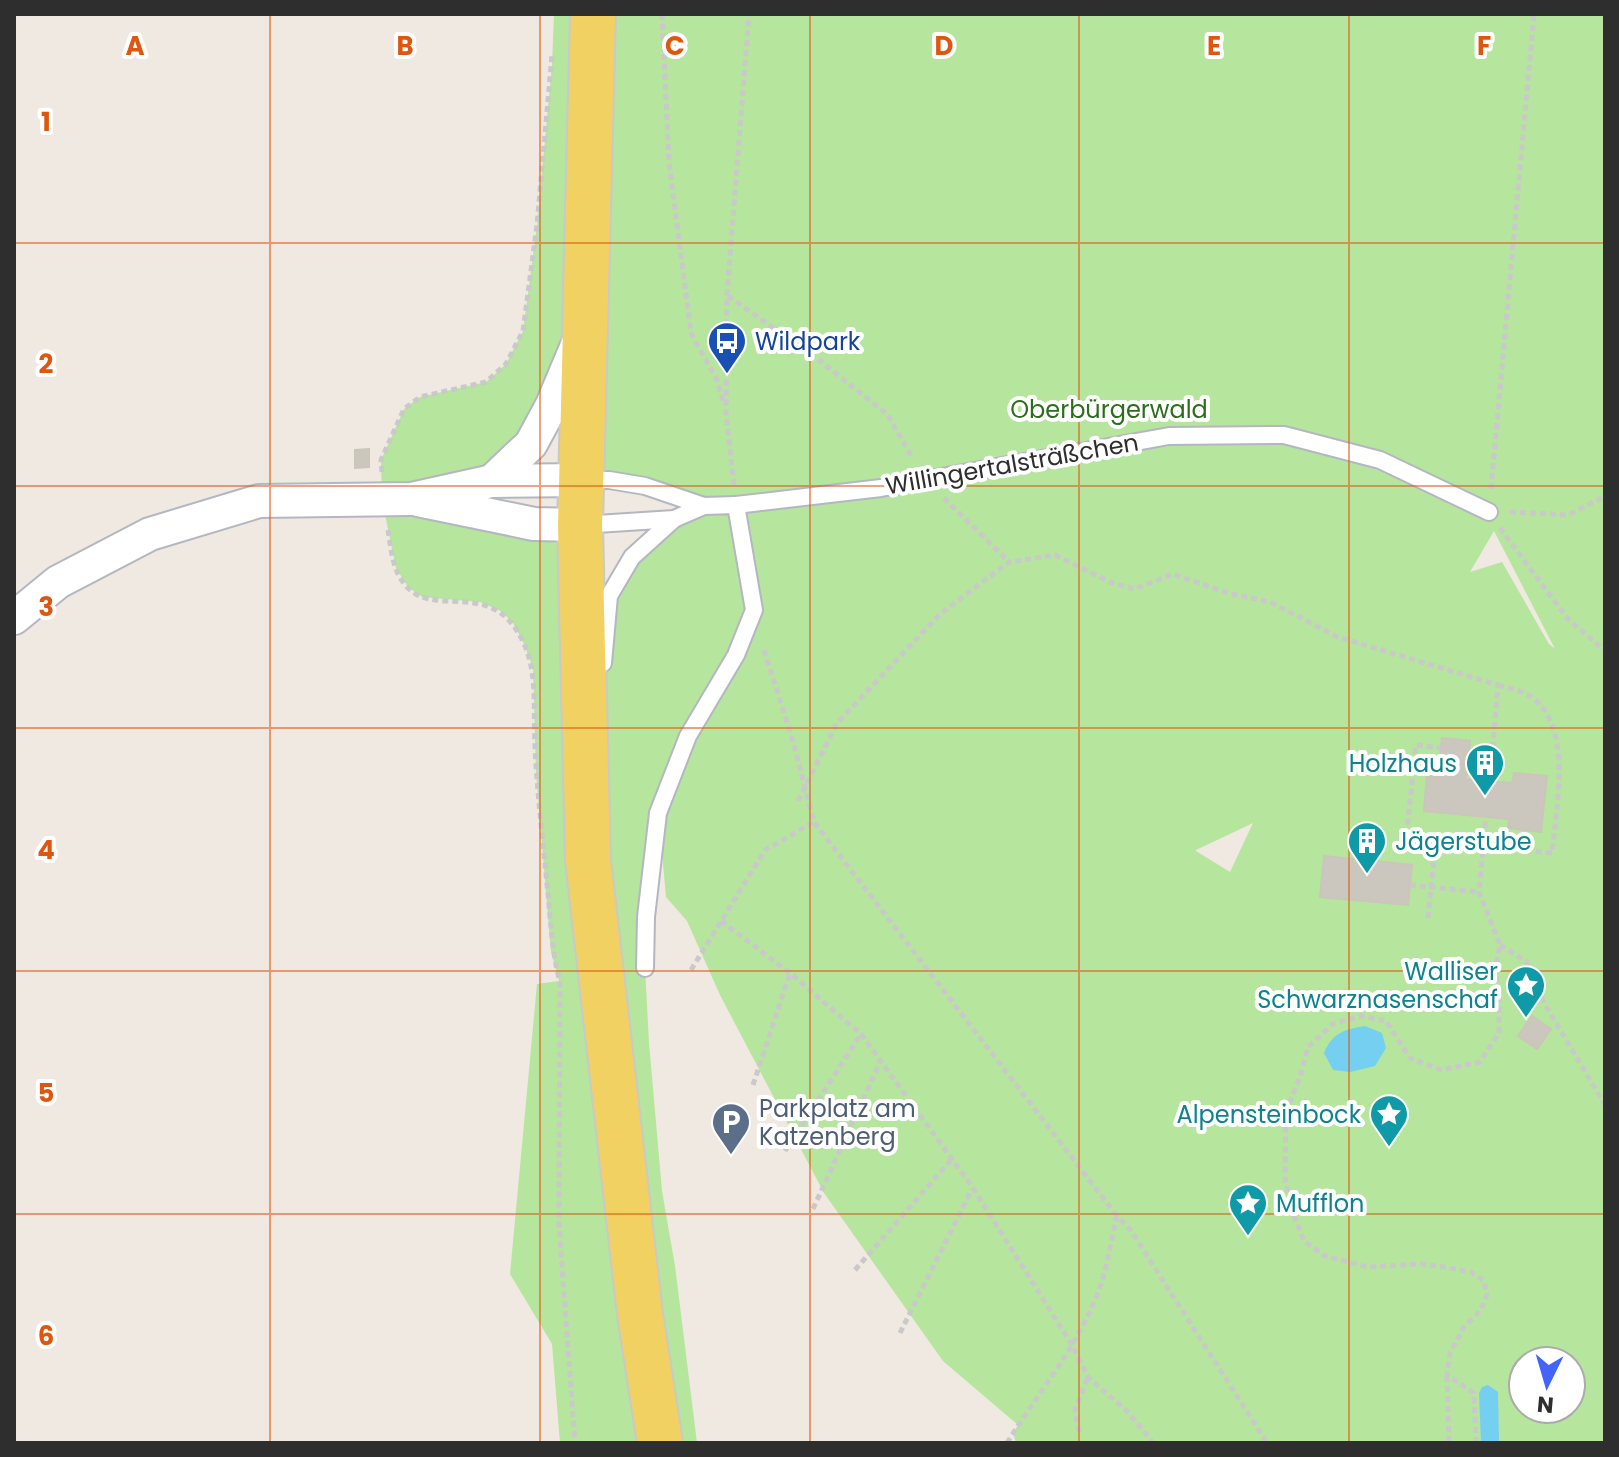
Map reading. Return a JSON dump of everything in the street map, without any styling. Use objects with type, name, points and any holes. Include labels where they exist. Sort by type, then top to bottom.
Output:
[{"type":"main road","points":[[593,14],[580,525],[588,860],[640,1314],[660,1443]]},
{"type":"street","points":[[492,481],[531,444],[552,405],[584,329]]},
{"type":"street","points":[[14,618],[58,582],[150,534],[259,501],[397,499],[492,481],[581,480]]},
{"type":"street","points":[[397,499],[534,524],[580,525]]},
{"type":"lane","name":"Willingertalsträßchen","points":[[704,506],[881,488],[1169,436],[1284,435],[1380,460],[1489,512]]},
{"type":"lane","points":[[581,480],[609,480],[645,486],[704,506]]},
{"type":"lane","points":[[645,968],[646,917],[658,813],[688,736],[736,655],[754,610],[736,505]]},
{"type":"lane","points":[[602,673],[609,596],[632,557],[674,519],[704,506]]},
{"type":"lane","points":[[580,525],[674,519]]},
{"type":"lane","points":[[588,860],[600,786],[601,702]]},
{"type":"path","points":[[662,14],[669,163],[691,333],[717,380],[726,413]]},
{"type":"path","points":[[736,505],[726,413],[727,295],[749,14]]},
{"type":"path","points":[[1534,14],[1489,512],[1567,618],[1605,651]]},
{"type":"path","points":[[552,52],[537,225],[523,331],[506,364],[486,382],[420,397],[404,409],[381,460],[397,499],[396,568],[404,584],[422,597],[480,602],[501,611],[513,623],[533,668],[535,758],[551,952],[560,982],[559,1225],[575,1443]]},
{"type":"path","points":[[727,295],[820,361],[887,414],[924,479],[1009,562]]},
{"type":"path","points":[[1489,512],[1568,515],[1605,496]]},
{"type":"path","points":[[798,801],[837,723],[940,614],[1009,562],[1055,555],[1110,582],[1134,589],[1173,574],[1228,593],[1270,602],[1338,637],[1529,695],[1550,720],[1560,756],[1552,853],[1406,838],[1416,745],[1441,748]]},
{"type":"path","points":[[754,610],[814,822],[1130,1229],[1267,1443]]},
{"type":"path","points":[[1490,781],[1498,685]]},
{"type":"path","points":[[1414,764],[1439,766]]},
{"type":"path","points":[[1449,1443],[1447,1375],[1450,1353],[1464,1327],[1481,1310],[1487,1294],[1484,1281],[1471,1272],[1421,1264],[1368,1267],[1325,1256],[1304,1241],[1290,1206],[1285,1177],[1286,1112],[1308,1047],[1333,1024],[1361,1016],[1386,1021],[1410,1058],[1441,1070],[1480,1062],[1499,1033],[1495,969],[1500,945],[1479,892],[1486,817]]},
{"type":"path","points":[[691,970],[765,850],[814,822]]},
{"type":"path","points":[[1428,918],[1436,841]]},
{"type":"path","points":[[1410,885],[1479,892]]},
{"type":"path","points":[[721,921],[790,973],[861,1034],[973,1188],[1072,1345],[1088,1377],[1128,1412],[1153,1443]]},
{"type":"path","points":[[1500,945],[1527,962],[1544,1003],[1605,1105]]},
{"type":"path","points":[[753,1085],[790,973]]},
{"type":"path","points":[[785,1151],[861,1034]]},
{"type":"path","points":[[813,1209],[880,1061]]},
{"type":"path","points":[[855,1270],[951,1160]]},
{"type":"path","points":[[900,1333],[973,1188]]},
{"type":"path","points":[[1007,1443],[1072,1345],[1100,1287],[1117,1216]]},
{"type":"path","points":[[1447,1375],[1474,1393],[1476,1443]]},
{"type":"path","points":[[1079,1432],[1075,1410],[1088,1377]]},
{"type":"green space","name":"Oberbürgerwald","points":[[554,14],[1605,14],[1605,1443],[1016,1443],[1013,1433],[1018,1425],[943,1361],[824,1193],[720,995],[687,921],[666,897],[659,819],[645,968],[649,1043],[662,1191],[675,1266],[697,1443],[560,1443],[552,1344],[510,1274],[537,984],[559,981],[551,952],[536,773],[533,668],[513,623],[501,611],[480,602],[422,597],[408,587],[396,568],[382,500],[381,460],[404,409],[420,397],[486,382],[506,364],[523,331],[537,225]],"holes":[[[583,400],[581,480],[703,506],[632,557],[609,596],[588,853],[580,525],[450,488],[531,444]],[[1494,531],[1554,648],[1502,562],[1470,572]],[[1253,823],[1230,872],[1196,851],[1196,850]]]},
{"type":"water","points":[[1365,1026],[1382,1033],[1386,1048],[1375,1066],[1350,1072],[1333,1070],[1324,1053],[1331,1041],[1345,1031]]},
{"type":"water","points":[[1488,1385],[1498,1392],[1499,1443],[1481,1443],[1479,1393],[1482,1387]]},
{"type":"building","points":[[369,449],[369,467],[355,468],[355,450]]},
{"type":"building","name":"Holzhaus","points":[[1442,738],[1470,741],[1466,779],[1512,783],[1514,773],[1547,776],[1541,832],[1508,828],[1509,819],[1424,811],[1427,775],[1438,777]]},
{"type":"building","name":"Jägerstube","points":[[1324,856],[1412,865],[1408,905],[1320,897]]},
{"type":"building","points":[[1532,1016],[1551,1029],[1537,1049],[1518,1036]]},
{"type":"place","name":"Wildpark","points":[[727,375]]},
{"type":"place","name":"Holzhaus","points":[[1485,797]]},
{"type":"place","name":"Jägerstube","points":[[1367,875]]},
{"type":"place","name":"Walliser Schwarznasenschaf","points":[[1526,1019]]},
{"type":"place","name":"Alpensteinbock","points":[[1389,1148]]},
{"type":"place","name":"Parkplatz am Katzenberg","points":[[731,1156]]},
{"type":"place","name":"Mufflon","points":[[1248,1237]]}]
